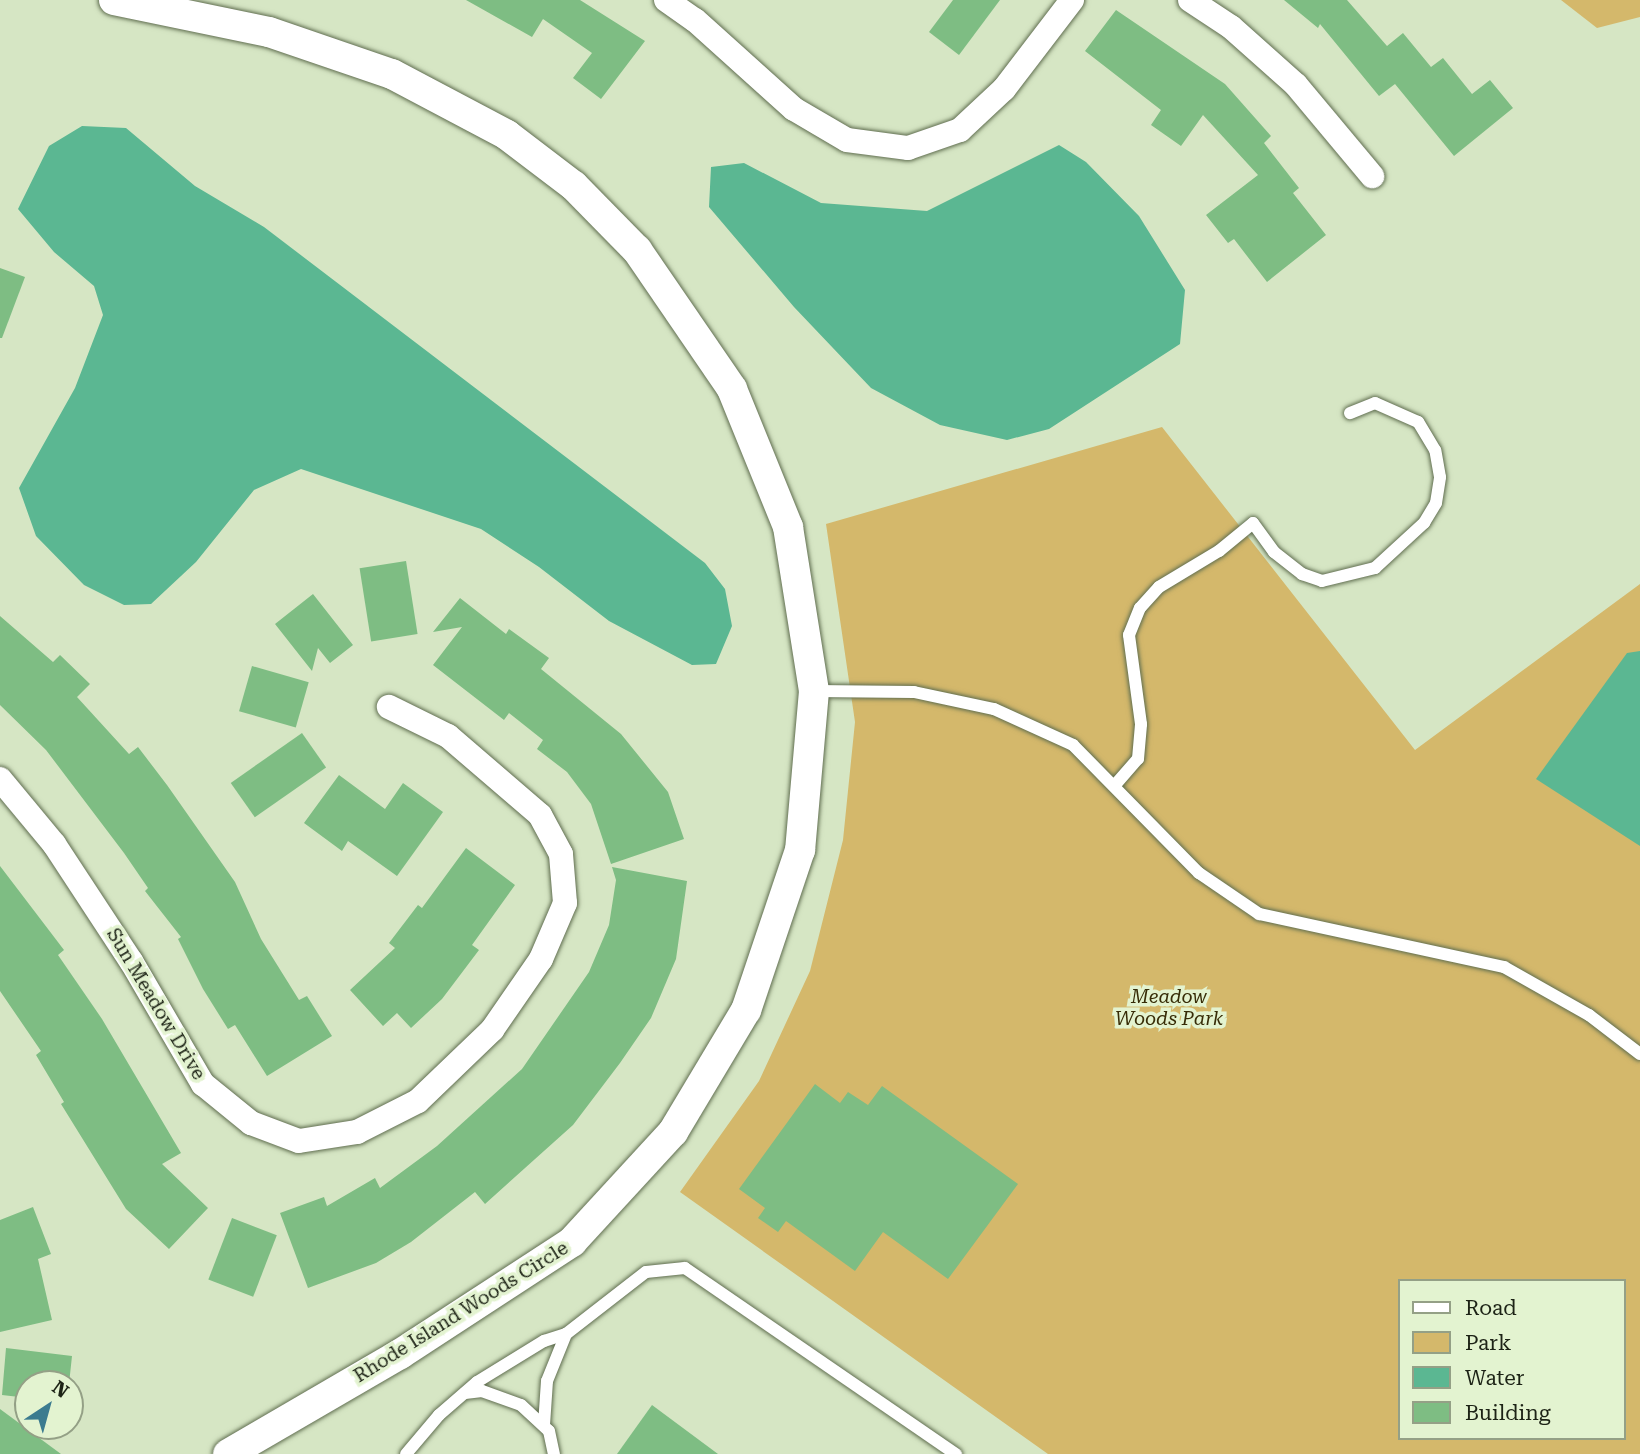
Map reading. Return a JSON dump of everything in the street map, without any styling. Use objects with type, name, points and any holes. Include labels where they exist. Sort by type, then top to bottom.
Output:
[{"type":"street","name":"Rhode Island Woods Circle","points":[[114,0],[269,32],[392,74],[507,135],[574,186],[637,250],[732,389],[788,527],[814,691],[800,849],[746,1010],[673,1132],[572,1242],[400,1354],[228,1454]]},
{"type":"street","points":[[666,0],[695,20],[794,109],[847,140],[908,148],[960,130],[1004,89],[1072,0]]},
{"type":"street","points":[[1190,0],[1231,27],[1296,85],[1372,176]]},
{"type":"street","name":"Sun Meadow Drive","points":[[0,779],[54,844],[131,961],[203,1084],[251,1123],[299,1141],[357,1132],[418,1101],[492,1030],[541,959],[565,903],[561,854],[540,815],[448,736],[389,708]]},
{"type":"lane","points":[[1115,785],[1138,759],[1141,724],[1129,635],[1140,608],[1159,587],[1219,551],[1253,523],[1274,552],[1302,574],[1322,581],[1375,568],[1424,523],[1436,503],[1440,477],[1435,450],[1418,422],[1375,403],[1350,413]]},
{"type":"lane","points":[[814,691],[914,692],[994,709],[1073,745],[1199,873],[1259,914],[1504,967],[1589,1015],[1640,1054]]},
{"type":"lane","points":[[406,1454],[439,1415],[465,1393],[534,1347],[566,1334],[646,1272],[685,1268],[956,1454]]},
{"type":"lane","points":[[554,1454],[544,1425],[547,1381],[566,1334]]},
{"type":"lane","points":[[465,1393],[499,1395],[522,1405],[544,1425]]},
{"type":"green space","points":[[1561,0],[1640,0],[1640,17],[1597,28]]},
{"type":"green space","name":"Meadow Woods Park","points":[[1162,427],[1415,750],[1640,584],[1640,1454],[1048,1454],[680,1192],[759,1081],[810,971],[843,840],[855,722],[826,524]]},
{"type":"water","points":[[82,126],[126,128],[195,186],[264,227],[705,563],[725,589],[732,626],[716,664],[692,665],[609,621],[539,567],[481,529],[301,469],[254,490],[196,562],[151,604],[124,605],[84,585],[36,536],[19,488],[75,388],[103,315],[94,286],[54,252],[18,209],[49,146]]},
{"type":"water","points":[[1059,145],[1086,162],[1139,216],[1185,290],[1180,344],[1049,429],[1007,440],[940,425],[871,388],[794,307],[709,207],[711,167],[744,163],[821,203],[927,211]]},
{"type":"water","points":[[1640,651],[1640,846],[1536,779],[1627,653]]},
{"type":"building","points":[[466,0],[580,0],[645,41],[601,99],[573,78],[592,53],[543,19],[532,37]]},
{"type":"building","points":[[953,0],[1000,0],[959,55],[929,32]]},
{"type":"building","points":[[1284,0],[1347,0],[1387,46],[1403,33],[1431,67],[1443,58],[1472,94],[1490,80],[1513,108],[1454,156],[1395,84],[1379,96],[1320,24],[1318,28]]},
{"type":"building","points":[[1116,10],[1225,84],[1271,136],[1264,143],[1299,188],[1293,193],[1326,235],[1267,282],[1234,239],[1228,243],[1206,215],[1258,175],[1203,115],[1181,146],[1151,125],[1161,110],[1085,51]]},
{"type":"building","points":[[0,268],[25,277],[2,338],[0,338]]},
{"type":"building","points":[[406,561],[418,634],[371,641],[360,568]]},
{"type":"building","points":[[313,594],[353,645],[330,663],[318,648],[312,671],[275,624]]},
{"type":"building","points":[[460,598],[506,634],[509,629],[549,658],[541,669],[621,734],[668,792],[684,839],[611,864],[591,804],[567,772],[537,749],[543,740],[509,713],[504,720],[433,665],[462,627],[433,632]]},
{"type":"building","points":[[0,616],[53,662],[60,655],[90,684],[77,697],[129,754],[138,747],[167,785],[235,882],[261,939],[299,1000],[307,996],[332,1036],[267,1076],[235,1025],[228,1029],[203,989],[178,939],[181,937],[145,891],[148,888],[124,853],[46,750],[0,705]]},
{"type":"building","points":[[252,666],[309,682],[296,727],[239,711]]},
{"type":"building","points":[[302,733],[326,767],[255,817],[231,783]]},
{"type":"building","points":[[339,775],[385,809],[403,783],[443,812],[397,876],[348,841],[342,851],[304,823]]},
{"type":"building","points":[[466,848],[515,885],[472,945],[479,950],[442,999],[411,1028],[397,1013],[383,1026],[350,990],[395,948],[389,943],[418,905],[422,908]]},
{"type":"building","points":[[0,866],[64,950],[58,955],[102,1019],[181,1153],[162,1164],[208,1208],[169,1249],[126,1209],[61,1104],[64,1102],[36,1055],[41,1051],[0,991]]},
{"type":"building","points":[[612,867],[687,881],[676,959],[651,1018],[620,1063],[573,1125],[485,1204],[475,1192],[411,1242],[376,1263],[308,1288],[280,1213],[324,1197],[327,1206],[375,1178],[380,1188],[437,1146],[522,1069],[589,972],[609,925],[616,880]]},
{"type":"building","points":[[815,1084],[840,1103],[848,1092],[868,1105],[882,1086],[1018,1184],[948,1279],[883,1232],[855,1271],[786,1221],[778,1232],[758,1218],[765,1208],[739,1189]]},
{"type":"building","points":[[33,1207],[51,1254],[38,1259],[52,1320],[0,1332],[0,1220]]},
{"type":"building","points":[[232,1218],[277,1235],[253,1297],[208,1280]]},
{"type":"building","points":[[6,1348],[72,1356],[70,1370],[14,1370],[14,1396],[2,1395]]},
{"type":"building","points":[[652,1405],[718,1454],[617,1454]]},
{"type":"building","points":[[0,1409],[14,1419],[14,1440],[42,1440],[61,1454],[0,1454]]}]
